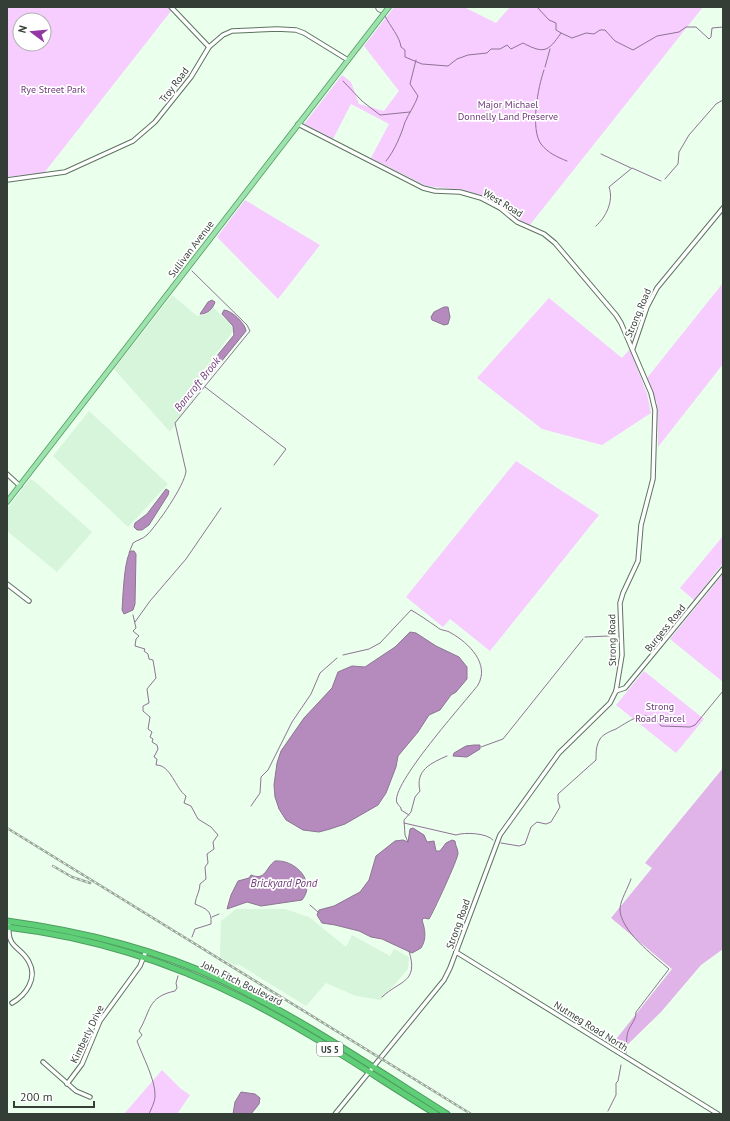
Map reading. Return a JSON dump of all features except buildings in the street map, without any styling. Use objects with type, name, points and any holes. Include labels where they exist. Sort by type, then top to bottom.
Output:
[{"type":"highway","name":"John Fitch Boulevard","points":[[8,921],[146,951],[225,982],[279,1011],[447,1114]]},
{"type":"highway","name":"John Fitch Boulevard","points":[[8,927],[73,935]]},
{"type":"highway","name":"John Fitch Boulevard","points":[[110,944],[174,967],[222,988],[274,1015],[436,1114]]},
{"type":"highway","points":[[222,988],[225,982]]},
{"type":"main road","name":"Sullivan Avenue","points":[[7,502],[389,7]]},
{"type":"street","points":[[172,7],[209,47]]},
{"type":"street","name":"Troy Road","points":[[7,180],[65,172],[133,142],[155,122],[191,76],[209,47],[223,35],[239,29],[286,29],[304,33],[348,60]]},
{"type":"street","name":"West Road","points":[[298,124],[423,188],[435,191],[460,192],[481,198],[500,208],[517,222],[544,234],[570,260],[616,314],[633,348]]},
{"type":"street","name":"Strong Road","points":[[335,1114],[439,987],[447,974],[500,835],[559,752],[610,703],[616,691],[622,654],[620,603],[622,593],[638,561],[641,525],[655,465],[654,404],[633,348],[648,306],[657,288],[723,208]]},
{"type":"street","points":[[7,474],[20,486]]},
{"type":"street","name":"Burgess Road","points":[[616,691],[625,688],[723,569]]},
{"type":"street","points":[[7,584],[29,601]]},
{"type":"street","points":[[8,921],[10,942],[29,962],[32,980],[26,992],[18,1000],[12,1003]]},
{"type":"street","name":"Kimberly Drive","points":[[67,1084],[82,1064],[102,1016],[139,967],[146,951]]},
{"type":"street","name":"Nutmeg Road North","points":[[456,952],[718,1114]]},
{"type":"street","points":[[43,1062],[76,1091],[90,1096]]},
{"type":"shaded area","points":[[172,295],[197,316],[206,314],[213,307],[235,329],[202,372],[203,385],[170,432],[114,369]]},
{"type":"shaded area","points":[[89,411],[168,484],[128,527],[53,456]]},
{"type":"shaded area","points":[[30,479],[92,532],[57,572],[7,531],[7,509]]},
{"type":"shaded area","points":[[723,768],[723,949],[701,965],[661,1012],[622,1050],[613,1043],[672,969],[611,918],[652,868],[645,863]]},
{"type":"shaded area","points":[[236,909],[285,909],[309,917],[346,947],[352,935],[390,956],[394,949],[409,957],[408,969],[381,1000],[356,996],[326,983],[306,1006],[238,964],[236,966],[220,957],[221,921]]},
{"type":"green space","name":"Rye Street Park","points":[[7,7],[167,7],[171,11],[44,173],[7,177]]},
{"type":"green space","name":"Major Michael Donnelly Land Preserve","points":[[394,7],[464,7],[496,23],[510,7],[703,7],[529,226],[482,196],[461,190],[426,186],[371,158],[389,124],[351,104],[333,139],[304,124],[342,75],[351,82],[359,104],[384,111],[399,91],[364,46]]},
{"type":"green space","points":[[245,200],[320,245],[278,299],[217,237]]},
{"type":"green space","points":[[723,283],[723,364],[658,447],[657,403],[647,378]]},
{"type":"green space","points":[[549,298],[622,358],[630,349],[647,394],[651,413],[602,445],[542,429],[477,378]]},
{"type":"green space","points":[[516,461],[599,515],[490,651],[450,619],[443,627],[406,597]]},
{"type":"green space","points":[[723,536],[723,563],[694,600],[680,588]]},
{"type":"green space","points":[[723,574],[723,682],[670,639]]},
{"type":"green space","name":"Strong Road Parcel","points":[[644,671],[704,719],[676,753],[616,705]]},
{"type":"green space","points":[[162,1070],[181,1089],[190,1095],[177,1114],[124,1114]]},
{"type":"water","points":[[212,300],[215,302],[211,309],[200,314],[208,302]]},
{"type":"water","points":[[444,307],[448,307],[450,317],[448,324],[444,325],[432,320],[431,317],[434,312]]},
{"type":"water","points":[[224,310],[230,312],[238,318],[244,325],[246,331],[208,378],[204,380],[202,377],[203,373],[234,335],[233,326],[222,314]]},
{"type":"water","points":[[166,489],[169,491],[168,495],[149,525],[142,530],[137,530],[134,527],[135,523],[147,514]]},
{"type":"water","points":[[131,551],[134,551],[136,554],[135,604],[133,610],[124,614],[122,610],[124,579],[127,561]]},
{"type":"water","points":[[410,632],[416,633],[436,646],[459,657],[467,667],[467,679],[456,692],[451,695],[440,710],[429,715],[418,732],[398,756],[396,767],[386,793],[378,805],[345,824],[319,832],[303,830],[286,820],[279,809],[275,797],[274,785],[277,763],[281,751],[304,718],[332,688],[338,672],[352,666],[365,667],[395,647]]},
{"type":"water","points":[[480,745],[480,749],[467,757],[453,756],[454,753],[466,746]]},
{"type":"water","points":[[413,828],[424,835],[427,842],[434,841],[436,851],[440,851],[446,843],[452,840],[455,841],[458,853],[450,875],[429,919],[424,918],[422,920],[425,934],[421,948],[412,953],[382,939],[371,937],[359,931],[322,923],[317,915],[319,910],[334,906],[360,892],[369,880],[376,856],[395,841],[403,840],[408,842],[410,829]]},
{"type":"water","name":"Brickyard Pond","points":[[275,861],[283,861],[290,864],[302,873],[307,886],[306,893],[302,900],[261,906],[247,902],[227,909],[231,895],[238,881],[249,878],[251,875],[263,875]]},
{"type":"water","points":[[241,1092],[255,1094],[260,1098],[259,1104],[251,1114],[233,1114],[235,1102]]},
{"type":"waterway","points":[[375,7],[377,11],[381,13]]},
{"type":"waterway","points":[[537,7],[549,20],[556,23],[556,30],[561,33]]},
{"type":"waterway","points":[[385,16],[397,35],[401,47],[405,50],[405,57],[422,64],[448,66],[457,59],[468,55],[487,53],[491,49],[500,49],[507,45],[511,49],[523,43],[536,49],[545,49],[553,44],[561,33],[572,38],[586,33],[594,34],[600,30],[605,30],[615,41],[633,50],[657,36],[679,32],[686,27],[696,27],[709,39],[711,37],[712,28],[723,27]]},
{"type":"waterway","points":[[545,67],[550,49]]},
{"type":"waterway","points":[[386,161],[400,137],[405,122],[418,96],[410,84],[416,60]]},
{"type":"waterway","points":[[544,70],[539,87],[536,108],[536,128],[538,137],[541,144],[547,150],[567,161]]},
{"type":"waterway","points":[[343,81],[362,101],[380,115],[410,112]]},
{"type":"waterway","points":[[665,179],[678,164],[679,152],[689,135],[716,104],[723,100]]},
{"type":"waterway","points":[[601,154],[631,168]]},
{"type":"waterway","points":[[596,226],[603,218],[610,203],[609,187],[632,168],[661,181]]},
{"type":"waterway","name":"Bancroft Brook","points":[[129,553],[133,543],[152,530],[181,486],[186,471],[175,423],[250,331],[247,325],[192,271]]},
{"type":"waterway","points":[[205,387],[286,449],[274,465]]},
{"type":"waterway","points":[[135,622],[150,601],[186,559],[221,508]]},
{"type":"waterway","points":[[343,655],[369,649],[380,643],[411,610],[442,630],[458,637],[471,648],[479,662],[481,677],[478,685],[416,762],[398,794],[397,803],[401,810],[409,815]]},
{"type":"waterway","name":"Bancroft Brook","points":[[133,615],[136,628],[133,631],[139,636],[136,639],[135,646],[145,649],[144,651],[148,654],[149,659],[153,660],[156,678],[147,689],[149,703],[143,706],[143,711],[150,717],[148,729],[152,732],[150,737],[153,739],[152,742],[157,745],[158,749],[154,757],[157,759],[156,765],[161,766],[169,773],[186,796],[184,803],[191,806],[198,819],[211,827],[218,835],[213,842],[214,849],[207,854],[208,863],[205,867],[206,879],[200,884],[195,904],[208,911],[211,924],[195,929],[192,937]]},
{"type":"waterway","points":[[585,637],[609,636]]},
{"type":"waterway","points":[[481,747],[503,739],[583,639]]},
{"type":"waterway","points":[[251,806],[260,793],[261,777],[268,770],[292,722],[311,694],[320,673],[337,658]]},
{"type":"waterway","points":[[501,843],[519,846],[525,844],[531,827],[537,822],[546,824],[551,822],[560,807],[558,794],[596,760],[596,752],[599,741],[605,734],[634,719],[645,716],[656,720],[661,726],[690,727],[695,725],[723,691]]},
{"type":"waterway","points":[[408,842],[405,835],[404,820],[411,812],[415,797],[420,791],[419,784],[422,773],[435,761],[447,756]]},
{"type":"waterway","points":[[404,823],[456,835],[470,833],[481,835],[493,840]]},
{"type":"waterway","points":[[626,1053],[628,1033],[635,1019],[636,1012],[669,969],[638,942],[625,925],[621,916],[620,908],[631,879]]},
{"type":"waterway","points":[[310,905],[319,913]]},
{"type":"waterway","points":[[212,917],[219,914]]},
{"type":"waterway","points":[[382,997],[406,980],[410,975],[412,969],[409,951]]},
{"type":"waterway","name":"Bancroft Brook","points":[[149,1114],[154,1101],[155,1090],[137,1041],[142,1035],[139,1031],[154,1001],[159,997],[175,991],[177,988],[176,983],[178,976]]},
{"type":"waterway","points":[[608,1111],[616,1095],[616,1083],[618,1081],[621,1065]]},
{"type":"railway","points":[[7,828],[471,1114]]},
{"type":"railway","points":[[53,866],[72,877],[90,883]]}]
